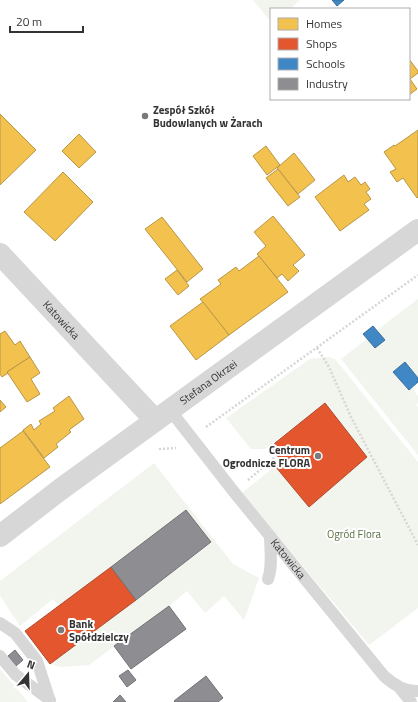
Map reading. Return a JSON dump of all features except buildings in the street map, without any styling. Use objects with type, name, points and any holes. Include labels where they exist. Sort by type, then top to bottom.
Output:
[{"type":"street","name":"Stefana Okrzei","points":[[0,536],[162,415],[418,230]]},
{"type":"street","name":"Katowicka","points":[[0,254],[162,415]]},
{"type":"lane","name":"Katowicka","points":[[162,415],[234,492],[384,676],[398,686],[411,691],[418,691]]},
{"type":"lane","points":[[268,579],[271,560],[270,536]]},
{"type":"lane","points":[[0,624],[16,633],[37,661],[51,700]]},
{"type":"lane","points":[[0,656],[16,675],[51,700]]},
{"type":"lane","points":[[398,686],[411,702]]},
{"type":"path","points":[[202,430],[418,275]]},
{"type":"path","points":[[317,348],[329,367],[351,417],[418,545]]},
{"type":"path","points":[[234,492],[274,458]]},
{"type":"green space","points":[[253,0],[300,0],[291,8],[270,8],[270,21]]},
{"type":"green space","points":[[418,299],[418,378],[405,363],[394,372],[408,389],[411,387],[418,396],[418,403],[416,405],[418,408],[418,455],[341,359],[367,339],[375,348],[385,340],[377,330]]},
{"type":"green space","name":"Ogród Flora","points":[[328,357],[335,359],[418,462],[418,608],[369,645],[242,493],[275,466],[309,507],[367,456],[325,403],[265,449],[251,449],[226,418],[310,359]]},
{"type":"green space","points":[[154,463],[233,564],[259,578],[244,620],[224,596],[205,613],[187,591],[89,665],[60,667],[50,664],[211,543],[185,510],[59,606],[53,599],[20,626],[0,596],[0,581]]},
{"type":"green space","points":[[0,669],[28,702],[0,702]]},
{"type":"place","name":"Zespół Szkół Budowlanych w Żarach","points":[[145,116]]},
{"type":"place","name":"Centrum Ogrodnicze FLORA","points":[[318,456]]},
{"type":"place","name":"Bank Spółdzielczy","points":[[61,630]]}]
